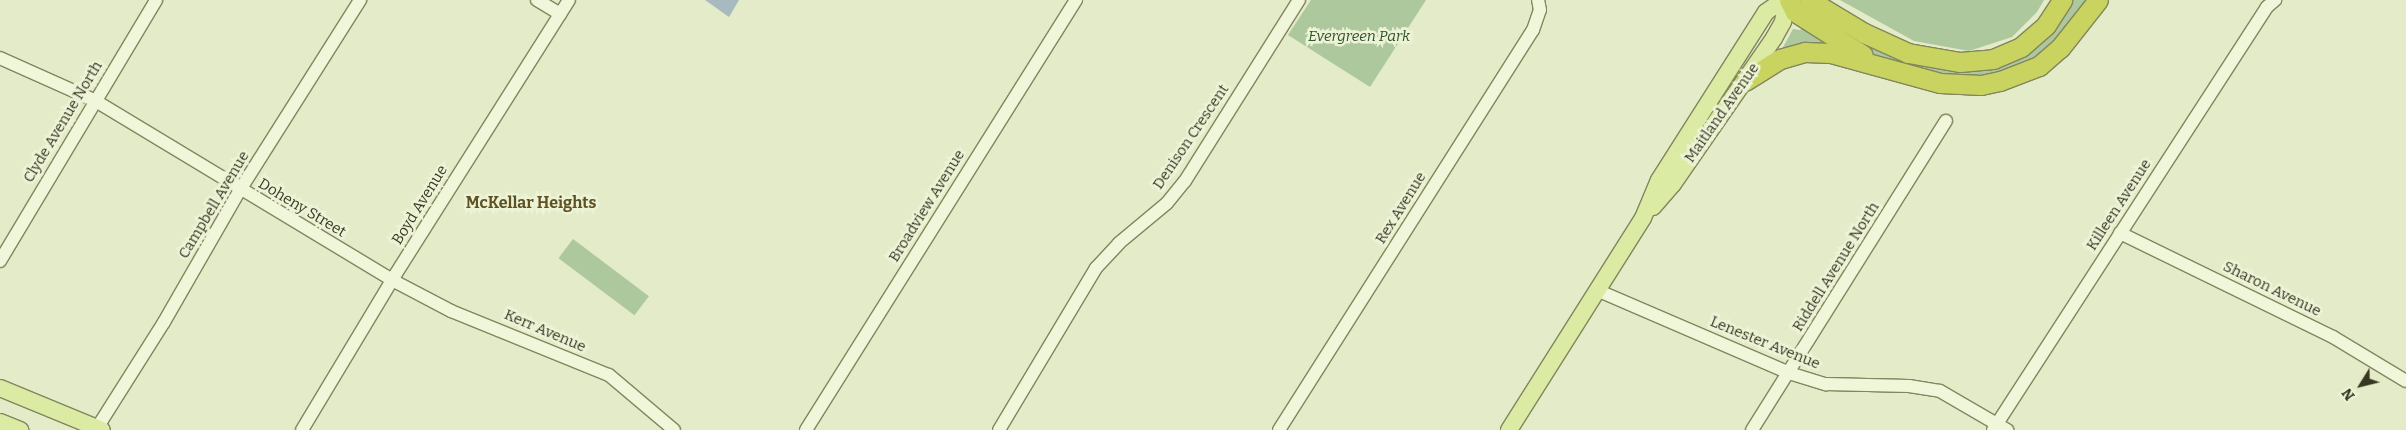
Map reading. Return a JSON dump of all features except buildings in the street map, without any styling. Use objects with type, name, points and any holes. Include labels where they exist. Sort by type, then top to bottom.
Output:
[{"type":"highway","points":[[1788,0],[1795,12],[1849,47],[1913,78]]},
{"type":"highway","points":[[1809,0],[1864,34],[1908,53],[1960,62],[1994,59],[2022,47],[2046,25],[2062,0]]},
{"type":"highway","points":[[1744,82],[1780,59],[1805,52],[1831,53],[1913,78],[1957,85],[1981,85],[2014,78],[2039,66],[2060,48],[2098,0]]},
{"type":"main road","name":"Maitland Avenue","points":[[1510,430],[1599,291],[1643,218],[1659,180],[1766,12],[1783,0]]},
{"type":"main road","name":"Maitland Avenue","points":[[1643,218],[1672,184],[1744,82],[1783,22],[1788,0]]},
{"type":"main road","points":[[0,388],[100,429]]},
{"type":"main road","points":[[0,422],[20,430]]},
{"type":"street","name":"Clyde Avenue North","points":[[0,261],[94,100],[156,0]]},
{"type":"street","name":"Campbell Avenue","points":[[100,429],[240,190],[360,0]]},
{"type":"street","points":[[537,0],[560,14]]},
{"type":"street","name":"Boyd Avenue","points":[[302,430],[392,280],[569,0]]},
{"type":"street","name":"Broadview Avenue","points":[[806,430],[1076,0]]},
{"type":"street","name":"Denison Crescent","points":[[999,430],[1096,268],[1119,243],[1167,203],[1185,181],[1299,0]]},
{"type":"street","name":"Rex Avenue","points":[[1279,430],[1533,30],[1540,10],[1538,0]]},
{"type":"street","name":"Killeen Avenue","points":[[1999,428],[2120,233],[2275,0]]},
{"type":"street","name":"Doheny Street","points":[[0,58],[94,100],[240,190],[392,280]]},
{"type":"street","name":"Riddell Avenue North","points":[[1752,430],[1946,120]]},
{"type":"street","name":"Sharon Avenue","points":[[2120,233],[2333,338],[2406,381]]},
{"type":"street","name":"Kerr Avenue","points":[[392,280],[451,311],[609,375],[674,430]]},
{"type":"street","name":"Lenester Avenue","points":[[1599,291],[1789,373],[1826,384],[1909,386],[1940,391],[1999,428]]},
{"type":"green space","name":"Evergreen Park","points":[[1311,0],[1426,0],[1370,87],[1288,35]]},
{"type":"green space","points":[[1840,0],[2044,0],[2037,12],[2012,37],[1969,51],[1914,41]]},
{"type":"green space","points":[[2069,0],[2089,0],[2080,17],[2032,64],[1972,80],[1894,66],[1860,48],[1826,19],[1900,59],[1948,70],[1975,71],[2001,66],[2033,50],[2047,36]]},
{"type":"green space","points":[[1803,27],[1832,47],[1782,49],[1793,29],[1800,30]]},
{"type":"green space","points":[[573,239],[649,296],[634,315],[559,258]]},
{"type":"shaded area","points":[[705,0],[739,0],[729,17]]},
{"type":"district","name":"McKellar Heights","points":[[531,203]]}]
